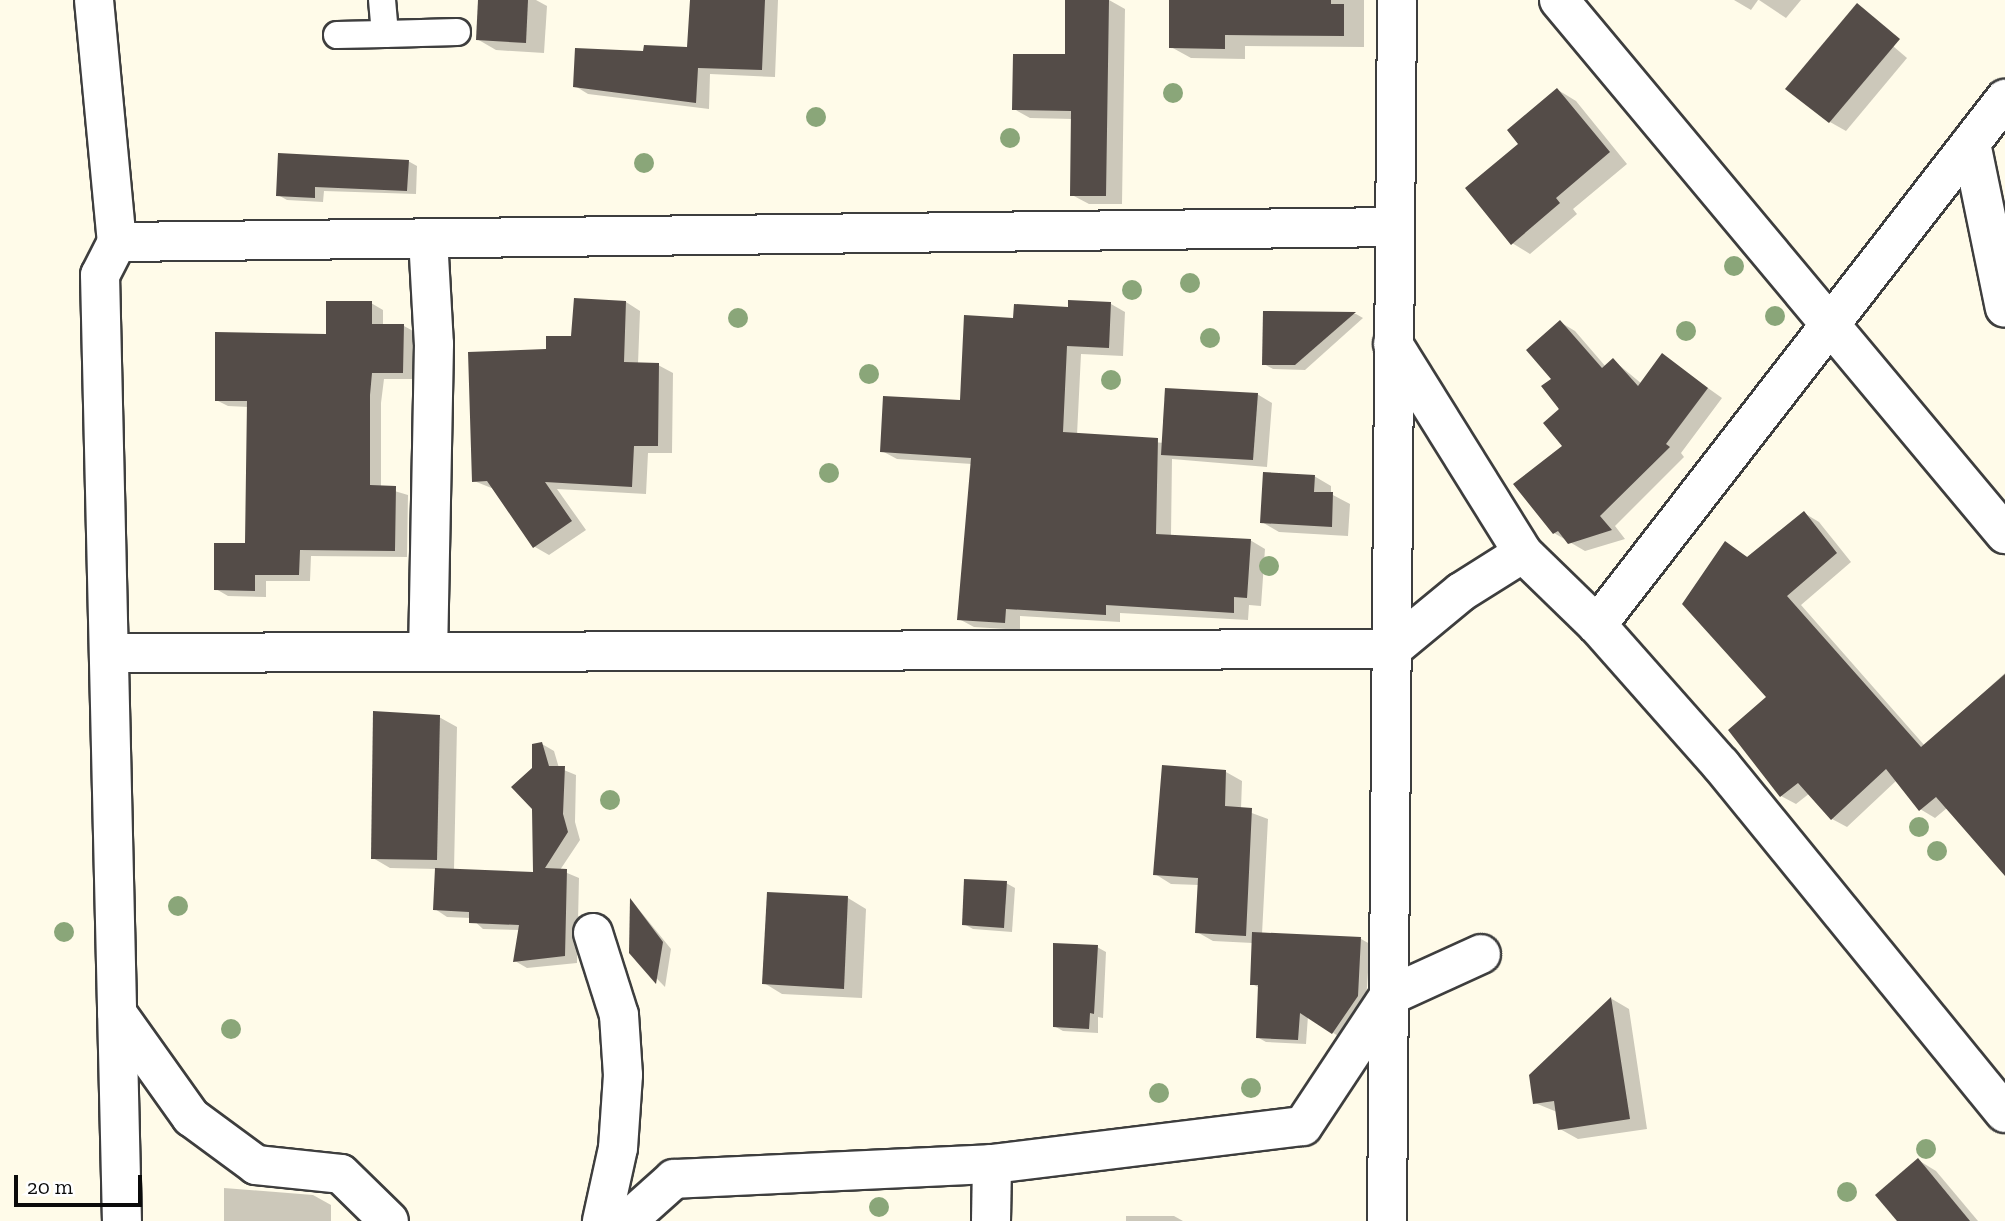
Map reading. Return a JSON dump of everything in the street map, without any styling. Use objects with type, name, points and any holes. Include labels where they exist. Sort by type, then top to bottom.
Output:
[{"type":"street","points":[[94,0],[117,242],[100,275],[122,1221]]},
{"type":"street","points":[[1387,1221],[1397,0]]},
{"type":"street","points":[[1559,0],[2005,534]]},
{"type":"street","points":[[1597,625],[2005,99]]},
{"type":"street","points":[[1971,143],[2005,308]]},
{"type":"street","points":[[117,242],[1395,227]]},
{"type":"street","points":[[428,238],[434,344],[428,652]]},
{"type":"street","points":[[1393,344],[1522,553],[1597,625],[1721,765],[2005,1114]]},
{"type":"street","points":[[108,653],[1392,649],[1461,592],[1522,553]]},
{"type":"street","points":[[593,933],[619,1015],[623,1075],[618,1148],[603,1221]]},
{"type":"street","points":[[627,1221],[674,1179],[992,1164],[1303,1126],[1389,996],[1481,954]]},
{"type":"street","points":[[117,1013],[191,1117],[256,1165],[341,1174],[389,1221]]},
{"type":"street","points":[[991,1221],[992,1164]]},
{"type":"lane","points":[[382,0],[385,34]]},
{"type":"lane","points":[[337,36],[457,32]]},
{"type":"building","points":[[478,0],[528,0],[526,43],[476,40]]},
{"type":"building","points":[[690,0],[765,0],[762,70],[698,68],[696,103],[573,87],[575,48],[643,51],[644,45],[687,47]]},
{"type":"building","points":[[1065,0],[1109,0],[1106,196],[1070,196],[1071,111],[1012,110],[1013,54],[1065,54]]},
{"type":"building","points":[[1169,0],[1331,0],[1331,4],[1344,4],[1344,36],[1225,35],[1225,49],[1169,48]]},
{"type":"building","points":[[1857,3],[1900,39],[1829,123],[1785,89]]},
{"type":"building","points":[[1557,88],[1610,152],[1556,198],[1560,203],[1511,245],[1465,188],[1518,144],[1507,130]]},
{"type":"building","points":[[278,153],[409,160],[407,191],[315,187],[315,198],[276,196]]},
{"type":"building","points":[[574,298],[626,301],[624,362],[659,363],[658,446],[634,446],[632,487],[545,482],[572,521],[533,548],[487,481],[472,482],[468,352],[546,349],[546,336],[571,336]]},
{"type":"building","points":[[1068,300],[1111,302],[1109,348],[1067,346],[1063,432],[1158,438],[1156,534],[1251,539],[1247,598],[1234,597],[1234,613],[1106,605],[1106,615],[1006,609],[1005,623],[957,620],[971,458],[880,452],[883,396],[960,400],[964,315],[1013,318],[1014,304],[1068,307]]},
{"type":"building","points":[[326,301],[372,301],[372,324],[404,324],[403,373],[372,373],[370,395],[370,485],[396,486],[395,551],[300,550],[299,575],[255,575],[255,591],[214,590],[214,543],[245,543],[247,401],[215,401],[215,332],[326,334]]},
{"type":"building","points":[[1263,311],[1356,312],[1295,365],[1262,365]]},
{"type":"building","points":[[1560,320],[1602,368],[1613,358],[1638,386],[1662,353],[1708,388],[1666,444],[1670,447],[1600,516],[1612,530],[1568,544],[1558,531],[1553,534],[1513,484],[1562,446],[1543,423],[1559,409],[1541,386],[1551,379],[1526,350]]},
{"type":"building","points":[[1165,388],[1258,393],[1253,460],[1161,455]]},
{"type":"building","points":[[1263,472],[1315,475],[1314,492],[1333,492],[1332,527],[1260,523]]},
{"type":"building","points":[[1804,511],[1837,553],[1787,596],[1921,747],[2005,674],[2005,876],[1936,797],[1919,811],[1886,769],[1831,820],[1798,783],[1780,797],[1728,730],[1766,697],[1682,604],[1725,541],[1747,557]]},
{"type":"building","points":[[373,711],[440,715],[437,860],[371,859]]},
{"type":"building","points":[[542,742],[549,766],[565,766],[563,814],[568,832],[545,868],[567,869],[565,956],[513,962],[519,925],[469,923],[469,912],[433,910],[435,868],[533,872],[532,809],[511,787],[532,768],[532,744]]},
{"type":"building","points":[[1162,765],[1226,770],[1225,806],[1252,808],[1246,936],[1195,933],[1198,878],[1153,875]]},
{"type":"building","points":[[964,879],[1007,881],[1004,928],[962,925]]},
{"type":"building","points":[[767,892],[848,896],[844,989],[762,984]]},
{"type":"building","points":[[630,898],[663,942],[656,984],[629,953]]},
{"type":"building","points":[[1252,932],[1361,937],[1358,996],[1332,1034],[1300,1013],[1298,1040],[1256,1038],[1258,985],[1250,985]]},
{"type":"building","points":[[1053,943],[1098,945],[1094,1014],[1090,1013],[1089,1029],[1053,1027]]},
{"type":"building","points":[[1611,997],[1630,1119],[1558,1130],[1554,1101],[1533,1104],[1529,1075]]},
{"type":"building","points":[[1918,1158],[1970,1221],[1897,1221],[1875,1195]]}]
